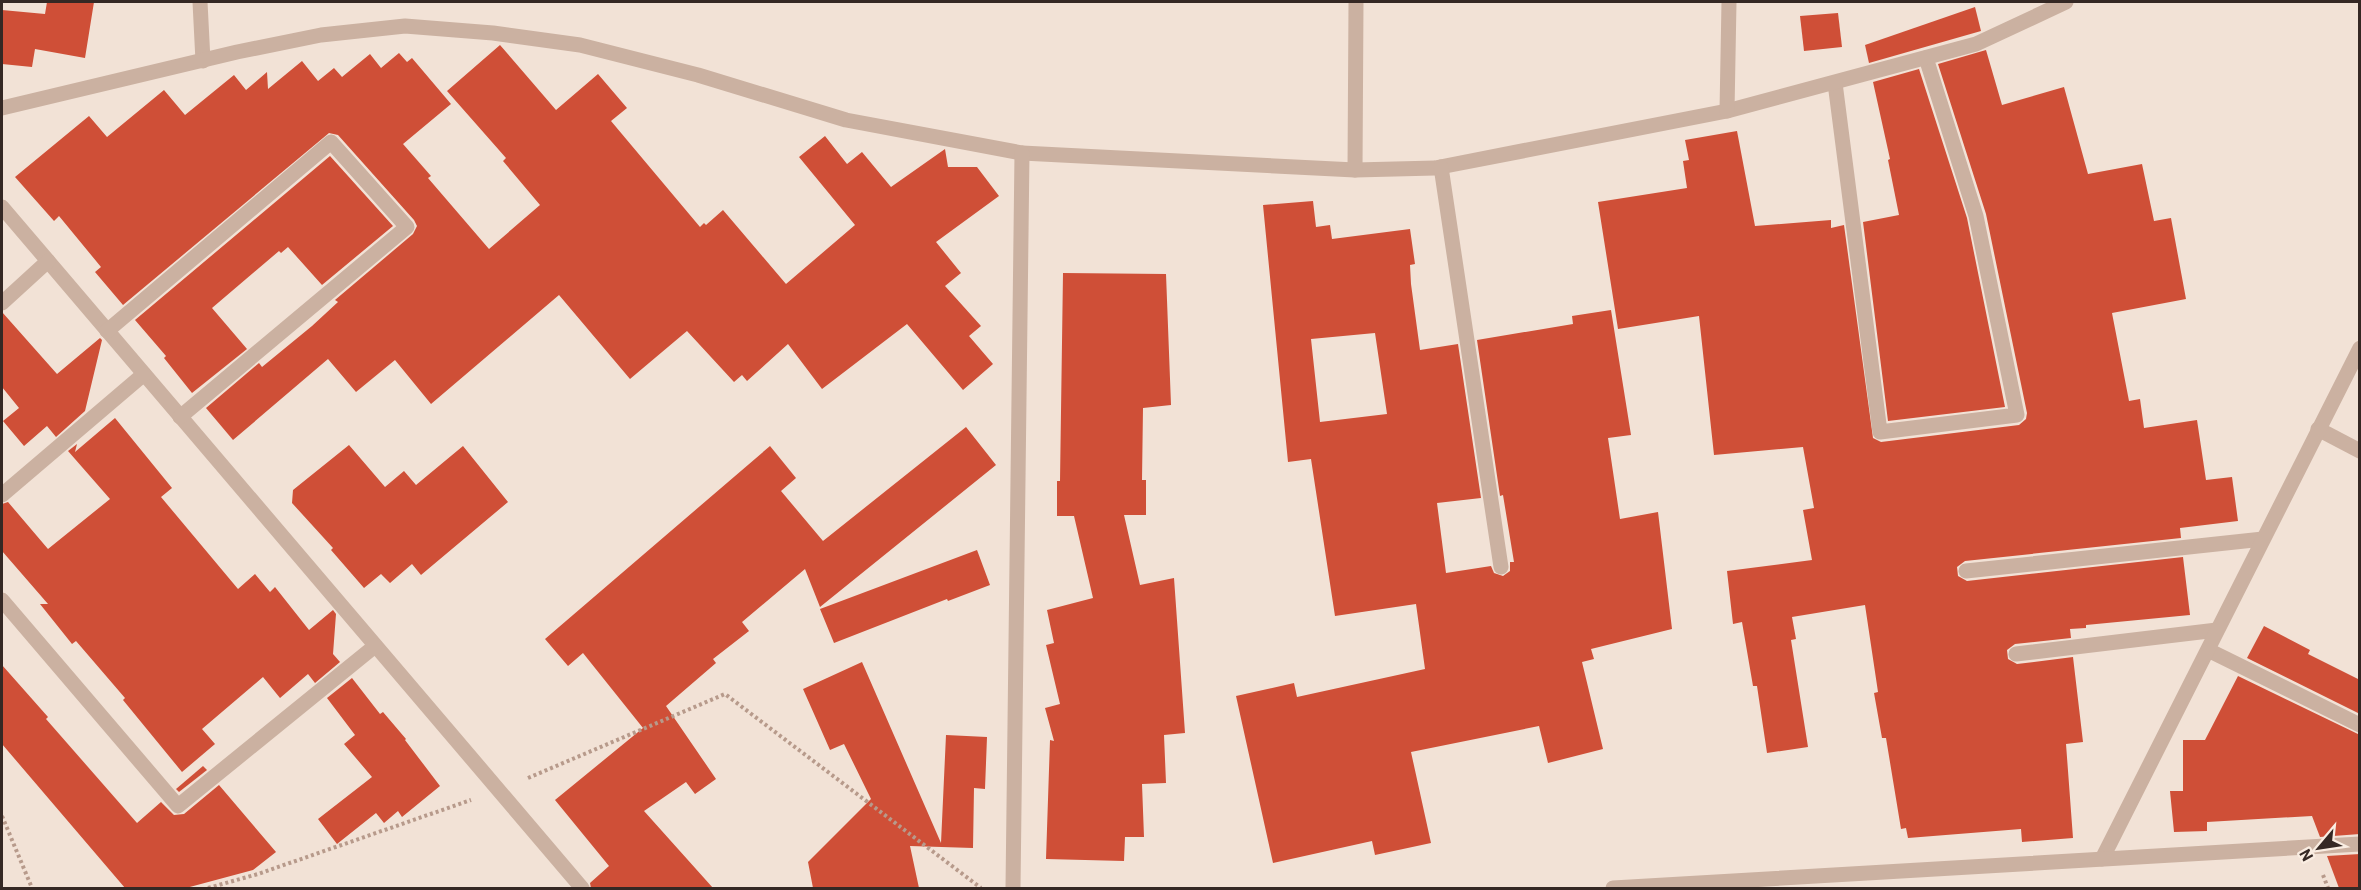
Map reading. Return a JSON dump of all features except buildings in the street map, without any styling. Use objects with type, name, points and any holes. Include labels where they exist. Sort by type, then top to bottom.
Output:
[{"type":"street","points":[[200,2],[203,60]]},
{"type":"street","points":[[1355,170],[1356,2]]},
{"type":"street","points":[[1727,111],[1730,2]]},
{"type":"street","points":[[2,108],[203,60],[321,36],[405,26],[493,33],[580,45],[698,75],[846,120],[1022,153],[1355,170],[1441,167],[1727,111],[1835,83],[1976,44],[2066,2]]},
{"type":"street","points":[[1835,83],[1880,432],[2017,415],[1976,216],[1926,58]]},
{"type":"street","points":[[107,331],[331,142],[407,227],[180,417]]},
{"type":"street","points":[[1013,888],[1022,153]]},
{"type":"street","points":[[1441,167],[1501,567]]},
{"type":"street","points":[[2,207],[582,888]]},
{"type":"street","points":[[2,303],[48,261]]},
{"type":"street","points":[[2102,859],[2360,348]]},
{"type":"street","points":[[2,495],[144,374]]},
{"type":"street","points":[[2318,429],[2360,451]]},
{"type":"street","points":[[1966,571],[2263,539]]},
{"type":"street","points":[[2,600],[178,806],[375,646]]},
{"type":"street","points":[[2016,654],[2217,630]]},
{"type":"street","points":[[2208,650],[2360,724]]},
{"type":"street","points":[[1612,888],[2360,844]]},
{"type":"path","points":[[208,888],[258,874],[499,790],[725,694],[981,888]]},
{"type":"path","points":[[2,816],[32,888]]}]
